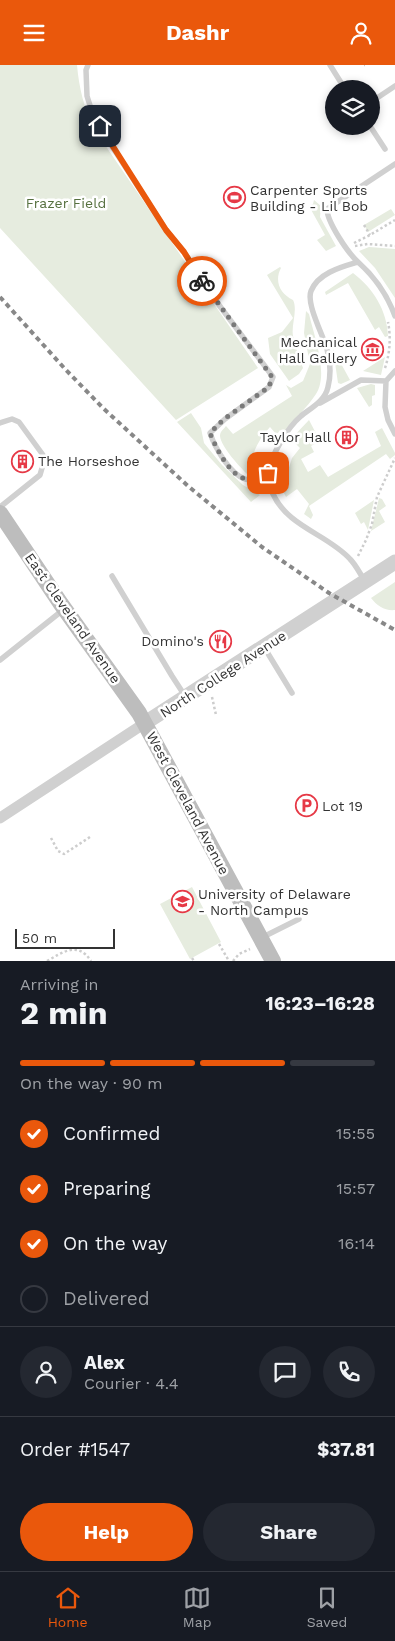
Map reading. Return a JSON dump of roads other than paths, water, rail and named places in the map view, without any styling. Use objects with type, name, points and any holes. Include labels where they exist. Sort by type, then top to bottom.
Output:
[{"type":"main road","name":"East Cleveland Avenue","points":[[0,513],[145,723]]},
{"type":"main road","name":"West Cleveland Avenue","points":[[145,723],[258,943],[273,961]]},
{"type":"street","name":"North College Avenue","points":[[0,818],[395,562]]},
{"type":"lane","points":[[88,65],[86,70],[87,96],[93,115],[166,230],[184,252],[216,301],[272,377],[269,387],[224,419],[210,433],[220,455],[243,479],[269,481]]},
{"type":"lane","points":[[330,65],[339,80]]},
{"type":"lane","points":[[380,95],[395,86]]},
{"type":"lane","points":[[376,135],[385,149]]},
{"type":"lane","points":[[395,164],[327,209],[329,218],[351,256],[378,282],[388,298],[395,316]]},
{"type":"lane","points":[[318,404],[328,388],[329,371],[327,350],[310,302],[310,292],[317,282],[336,268],[358,263]]},
{"type":"lane","points":[[395,371],[386,381],[385,407],[388,420],[395,434]]},
{"type":"lane","points":[[365,581],[350,558],[295,520],[281,508],[273,493],[268,473],[281,442],[299,417],[361,380],[386,381]]},
{"type":"lane","points":[[0,423],[12,419],[20,423],[43,455],[44,461],[40,475],[0,507]]},
{"type":"lane","points":[[112,576],[186,697]]},
{"type":"lane","points":[[0,660],[65,609]]},
{"type":"lane","points":[[264,647],[292,693]]},
{"type":"lane","points":[[258,943],[299,919]]},
{"type":"railway","points":[[0,297],[104,409],[188,486],[262,547],[329,593],[395,630]]},
{"type":"place","name":"Carpenter Sports Building - Lil Bob","points":[[234,198]]},
{"type":"place","name":"Mechanical Hall Gallery","points":[[373,350]]},
{"type":"place","name":"Taylor Hall","points":[[347,437]]},
{"type":"place","name":"The Horseshoe","points":[[22,461]]},
{"type":"place","name":"Domino's","points":[[220,641]]},
{"type":"place","name":"Lot 19","points":[[306,806]]},
{"type":"place","name":"University of Delaware - North Campus","points":[[182,902]]},
{"type":"park label","name":"Frazer Field","points":[[66,203]]}]
